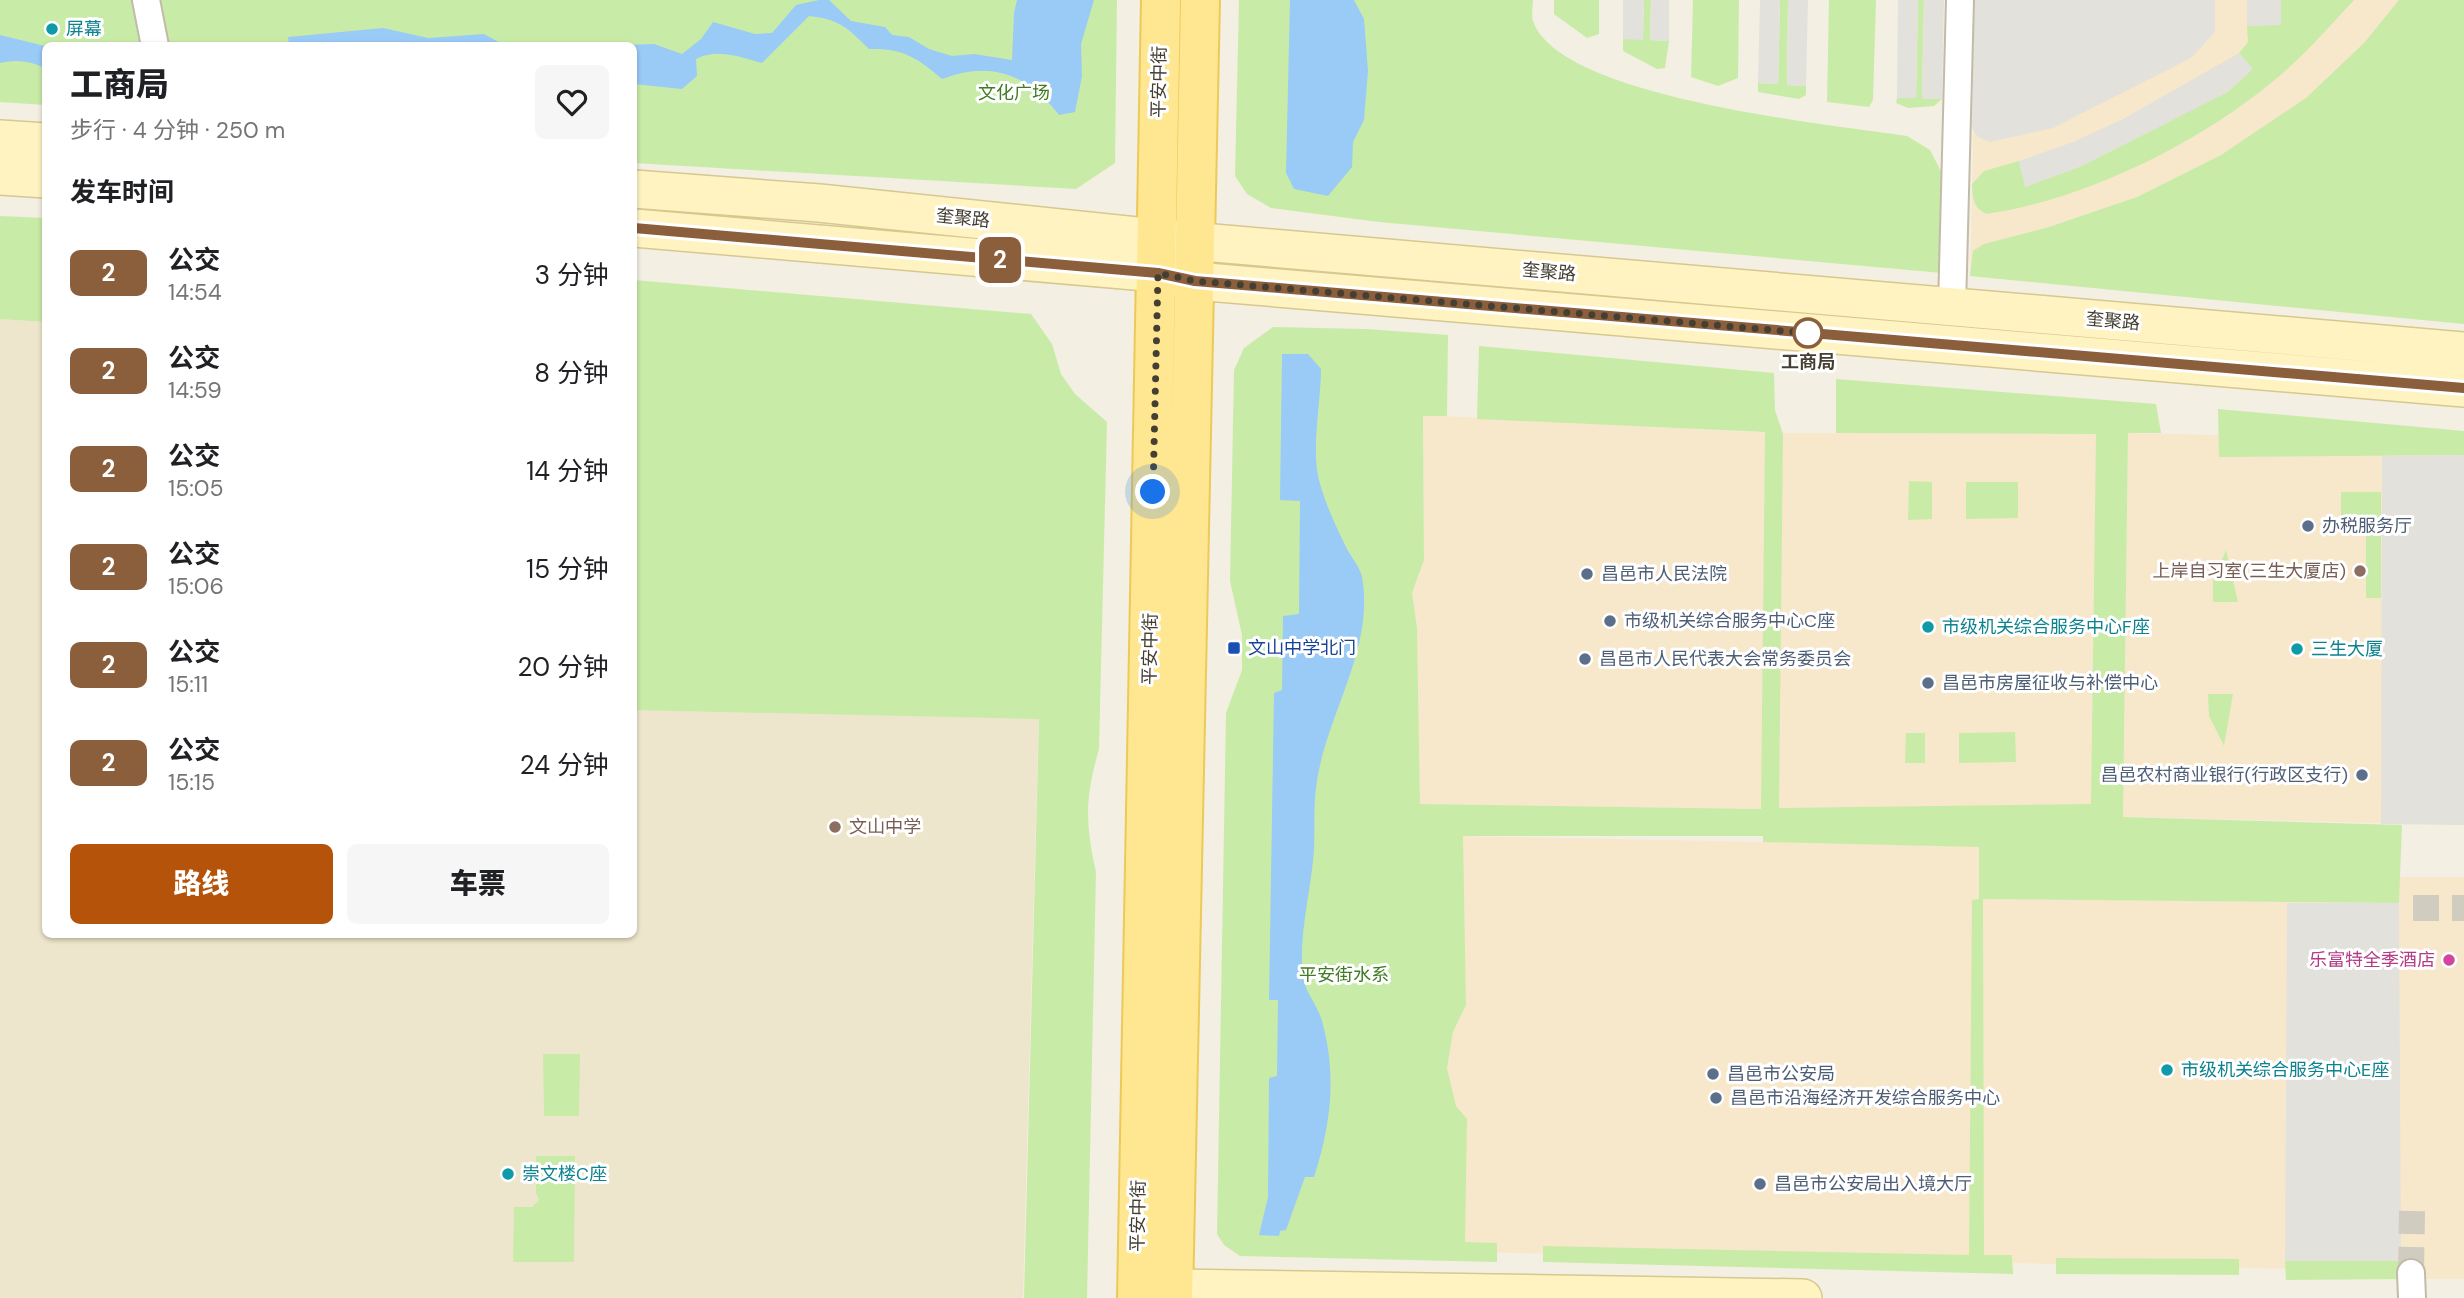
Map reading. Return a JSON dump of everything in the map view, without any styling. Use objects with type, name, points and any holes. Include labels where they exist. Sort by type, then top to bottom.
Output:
[{"type":"main road","name":"平安中街","points":[[1155,1292],[1157,255],[1161,0]]},
{"type":"main road","name":"平安中街","points":[[1155,1292],[1195,281],[1200,0]]},
{"type":"main road","points":[[0,139],[42,142]]},
{"type":"main road","points":[[0,176],[42,179]]},
{"type":"main road","name":"奎聚路","points":[[637,189],[833,204],[1157,255],[1195,281],[2464,388]]},
{"type":"main road","name":"奎聚路","points":[[637,228],[1157,255],[1196,241],[2464,351]]},
{"type":"main road","points":[[1155,1292],[1802,1298]]},
{"type":"street","points":[[146,0],[154,42]]},
{"type":"street","points":[[1952,307],[1960,0]]},
{"type":"shaded area","points":[[1623,0],[1644,0],[1643,40],[1623,39]]},
{"type":"shaded area","points":[[1651,0],[1669,0],[1669,41],[1650,40]]},
{"type":"shaded area","points":[[1760,0],[1780,0],[1778,84],[1758,83]]},
{"type":"shaded area","points":[[1788,0],[1808,0],[1806,86],[1787,85]]},
{"type":"shaded area","points":[[1898,0],[1918,0],[1916,98],[1897,98]]},
{"type":"shaded area","points":[[1924,0],[1944,0],[1942,99],[1922,99]]},
{"type":"shaded area","points":[[1974,0],[2215,0],[2215,32],[2191,58],[2053,128],[1990,142],[1978,137],[1972,128]]},
{"type":"shaded area","points":[[1976,0],[2464,0],[2464,324],[1970,276]]},
{"type":"shaded area","points":[[2247,0],[2281,0],[2281,25],[2247,26]]},
{"type":"shaded area","points":[[2239,53],[2253,69],[2228,92],[2080,167],[2025,187],[2019,161],[2073,142],[2123,119]]},
{"type":"shaded area","name":"文山中学","points":[[0,319],[42,322],[42,938],[637,938],[637,353],[1048,375],[1023,1298],[0,1298]]},
{"type":"shaded area","points":[[1423,415],[1772,433],[2096,434],[2113,831],[1771,809],[1420,804],[1417,627],[1412,593],[1424,560]]},
{"type":"shaded area","name":"三生大厦","points":[[2128,433],[2464,441],[2464,825],[2123,817]]},
{"type":"shaded area","points":[[2464,455],[2464,825],[2381,824],[2382,456]]},
{"type":"shaded area","points":[[1462,836],[1979,846],[1980,899],[2398,903],[2400,877],[2464,877],[2464,1279],[2423,1279],[2400,1271],[1465,1252],[1456,1106],[1447,1068],[1453,1032],[1466,1005]]},
{"type":"shaded area","points":[[2287,903],[2399,903],[2401,1261],[2285,1261]]},
{"type":"green space","name":"文化广场","points":[[0,0],[1117,0],[1115,163],[1076,189],[637,163],[637,42],[42,42],[42,105],[0,102]]},
{"type":"green space","points":[[1239,0],[1533,0],[1533,21],[1554,48],[1592,70],[1643,88],[1702,103],[1763,115],[1907,136],[1930,150],[1942,173],[1942,273],[1379,222],[1271,208],[1247,194],[1235,176]]},
{"type":"green space","points":[[1554,0],[1599,0],[1599,34],[1587,38],[1554,14]]},
{"type":"green space","points":[[1644,0],[1651,0],[1650,40],[1669,41],[1665,68],[1657,69],[1623,51],[1623,39],[1643,39]]},
{"type":"green space","points":[[1693,0],[1739,0],[1738,78],[1718,86],[1691,77]]},
{"type":"green space","points":[[1780,0],[1788,0],[1787,85],[1806,86],[1806,95],[1799,99],[1758,92],[1758,83],[1778,84]]},
{"type":"green space","points":[[1829,0],[1876,0],[1873,100],[1869,107],[1827,102]]},
{"type":"green space","points":[[1918,0],[1924,0],[1922,98],[1942,99],[1934,106],[1908,108],[1896,103],[1897,98],[1916,98]]},
{"type":"green space","points":[[2281,0],[2354,0],[2304,54],[2271,83],[2208,128],[2173,148],[2136,167],[2060,197],[1986,214],[1976,205],[1972,184],[1984,171],[2019,161],[2026,187],[2252,69],[2239,53],[2248,42],[2247,26],[2281,24]]},
{"type":"green space","points":[[2399,0],[2464,0],[2464,324],[1970,276],[1973,251],[1984,244],[2049,227],[2137,197],[2221,155],[2306,98],[2364,43]]},
{"type":"green space","points":[[0,216],[42,218],[42,322],[0,319]]},
{"type":"green space","points":[[637,280],[1031,314],[1052,344],[1061,374],[1075,394],[1107,422],[1099,749],[1088,810],[1096,872],[1087,1298],[1024,1298],[1039,719],[637,710]]},
{"type":"green space","name":"平安街水系","points":[[1273,327],[1366,329],[1448,335],[1447,416],[1423,416],[1424,560],[1412,593],[1417,627],[1420,804],[1761,809],[1765,432],[1477,419],[1479,346],[1774,373],[1775,410],[1783,434],[1779,808],[2091,804],[2096,434],[1836,433],[1836,379],[2156,404],[2161,433],[2128,433],[2123,817],[2402,825],[2399,903],[1983,899],[1984,1255],[2012,1255],[2013,1274],[1543,1262],[1543,1246],[1969,1255],[1972,900],[1979,899],[1979,847],[1763,842],[1763,836],[1463,836],[1466,1005],[1453,1032],[1447,1068],[1456,1106],[1467,1119],[1465,1242],[1497,1243],[1497,1262],[1240,1256],[1224,1245],[1217,1234],[1226,713],[1242,670],[1242,635],[1230,581],[1234,370],[1244,348]]},
{"type":"green space","points":[[2218,409],[2464,431],[2464,455],[2219,457]]},
{"type":"green space","points":[[1909,481],[1932,482],[1932,519],[1908,520]]},
{"type":"green space","points":[[1966,482],[2018,482],[2018,518],[1966,519]]},
{"type":"green space","points":[[2341,492],[2381,492],[2381,598],[2366,598],[2366,519],[2341,519]]},
{"type":"green space","points":[[2226,550],[2238,602],[2213,602],[2213,581]]},
{"type":"green space","points":[[2208,694],[2233,694],[2224,746],[2209,716]]},
{"type":"green space","points":[[2015,732],[2016,762],[1959,763],[1959,733]]},
{"type":"green space","points":[[1906,733],[1925,733],[1925,763],[1905,763]]},
{"type":"green space","points":[[543,1054],[580,1054],[579,1116],[544,1116]]},
{"type":"green space","points":[[536,1156],[575,1156],[574,1262],[513,1262],[514,1207],[532,1207],[539,1200],[536,1193]]},
{"type":"green space","points":[[2056,1258],[2239,1259],[2239,1275],[2056,1274]]},
{"type":"green space","points":[[2285,1261],[2401,1261],[2401,1279],[2286,1280]]},
{"type":"water","points":[[829,0],[851,21],[885,27],[892,35],[909,37],[929,49],[952,56],[974,54],[1012,60],[1017,0],[1094,0],[1081,44],[1082,76],[1075,112],[1059,115],[1034,89],[1007,75],[992,71],[960,73],[942,79],[908,55],[891,50],[869,49],[842,26],[828,19],[809,16],[762,63],[712,54],[696,59],[697,76],[682,89],[637,84],[637,45],[654,44],[682,54],[701,39],[713,22],[755,34],[772,33],[796,5]]},
{"type":"water","points":[[1290,0],[1354,0],[1364,19],[1368,71],[1364,120],[1353,142],[1352,167],[1328,196],[1294,189],[1286,173]]},
{"type":"water","points":[[383,28],[428,38],[484,34],[499,42],[289,42],[288,37]]},
{"type":"water","points":[[0,35],[42,45],[42,67],[23,61],[0,63]]},
{"type":"water","points":[[1282,354],[1308,354],[1321,369],[1316,440],[1319,480],[1335,524],[1361,573],[1364,603],[1356,655],[1322,756],[1317,781],[1314,850],[1303,930],[1304,983],[1320,1015],[1327,1041],[1331,1080],[1328,1119],[1314,1177],[1305,1177],[1286,1230],[1280,1231],[1279,1236],[1259,1235],[1268,1197],[1269,1078],[1277,1076],[1278,1000],[1269,1000],[1274,693],[1282,690],[1283,616],[1299,614],[1300,501],[1280,500]]},
{"type":"tunnel","points":[[2413,908],[2464,908]]},
{"type":"tunnel","points":[[2411,1273],[2412,1211]]},
{"type":"bus line","name":"2","points":[[637,228],[1158,273],[1195,281],[2464,388]]},
{"type":"place","name":"屏幕","points":[[52,29]]},
{"type":"place","name":"工商局","points":[[1808,333]]},
{"type":"place","name":"办税服务厅","points":[[2308,526]]},
{"type":"place","name":"上岸自习室(三生大厦店)","points":[[2360,571]]},
{"type":"place","name":"昌邑市人民法院","points":[[1587,574]]},
{"type":"place","name":"市级机关综合服务中心C座","points":[[1610,621]]},
{"type":"place","name":"市级机关综合服务中心F座","points":[[1928,627]]},
{"type":"place","name":"文山中学北门","points":[[1234,648]]},
{"type":"place","name":"三生大厦","points":[[2297,649]]},
{"type":"place","name":"昌邑市人民代表大会常务委员会","points":[[1585,659]]},
{"type":"place","name":"昌邑市房屋征收与补偿中心","points":[[1928,683]]},
{"type":"place","name":"昌邑农村商业银行(行政区支行)","points":[[2362,775]]},
{"type":"place","name":"文山中学","points":[[835,827]]},
{"type":"place","name":"乐富特全季酒店","points":[[2449,960]]},
{"type":"place","name":"市级机关综合服务中心E座","points":[[2167,1070]]},
{"type":"place","name":"昌邑市公安局","points":[[1713,1074]]},
{"type":"place","name":"昌邑市沿海经济开发综合服务中心","points":[[1716,1098]]},
{"type":"place","name":"崇文楼C座","points":[[508,1174]]},
{"type":"place","name":"昌邑市公安局出入境大厅","points":[[1760,1184]]},
{"type":"route","points":[[1153,492],[1158,273],[1195,281],[1808,333]]}]
